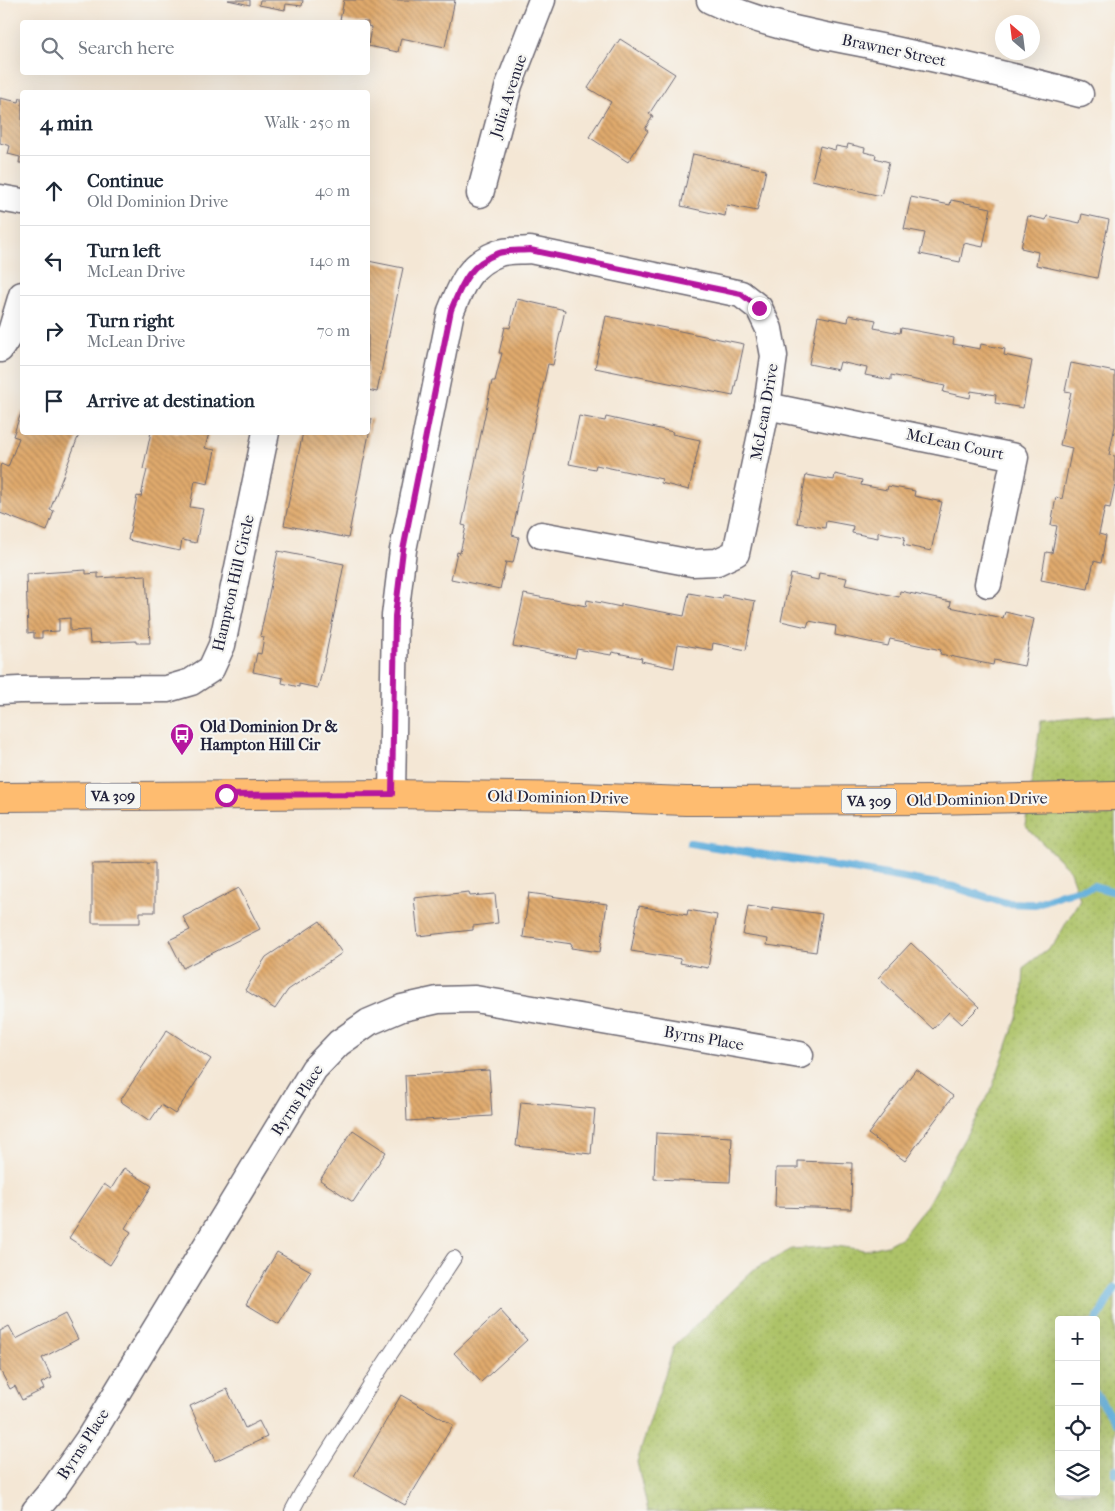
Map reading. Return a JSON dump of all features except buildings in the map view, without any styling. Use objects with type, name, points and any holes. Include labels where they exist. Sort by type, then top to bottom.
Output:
[{"type":"main road","name":"Old Dominion Drive","points":[[0,797],[392,794],[686,801],[932,800],[1115,796]]},
{"type":"street","name":"Julia Avenue","points":[[480,194],[509,85],[542,0]]},
{"type":"street","name":"Brawner Street","points":[[710,0],[729,9],[777,25],[953,62],[1080,94]]},
{"type":"street","points":[[0,198],[20,202]]},
{"type":"street","name":"McLean Drive","points":[[392,794],[395,616],[403,550],[451,310],[462,285],[476,265],[500,253],[530,250],[741,294],[759,308],[769,329],[774,356],[767,406],[736,553],[717,562],[692,563],[541,535]]},
{"type":"street","points":[[0,348],[10,332],[20,301]]},
{"type":"street","name":"McLean Court","points":[[767,406],[1015,457],[988,584]]},
{"type":"street","name":"Hampton Hill Circle","points":[[0,691],[166,689],[191,682],[210,669],[222,645],[265,435]]},
{"type":"street","name":"Byrns Place","points":[[42,1510],[55,1487],[88,1440],[314,1069],[339,1043],[369,1022],[402,1008],[438,1000],[474,999],[800,1055]]},
{"type":"lane","points":[[292,1511],[372,1382],[454,1258]]},
{"type":"green space","points":[[1115,715],[1115,1511],[648,1511],[637,1462],[674,1346],[753,1270],[792,1249],[835,1246],[866,1250],[887,1245],[902,1237],[927,1205],[991,1091],[1022,1003],[1024,967],[1054,944],[1080,899],[1069,869],[1025,826],[1041,721]]},
{"type":"waterway","points":[[690,843],[954,887],[1006,903],[1035,904],[1062,894],[1094,886],[1115,892]]},
{"type":"waterway","points":[[1099,1316],[1115,1288]]},
{"type":"waterway","points":[[1100,1400],[1115,1422]]},
{"type":"waterway","points":[[1115,1469],[1115,1474]]},
{"type":"place","name":"Old Dominion Dr & Hampton Hill Cir","points":[[182,756]]},
{"type":"route","points":[[226,795],[392,794],[395,616],[403,550],[451,310],[462,285],[476,265],[500,253],[530,250],[741,294],[759,308]]}]
